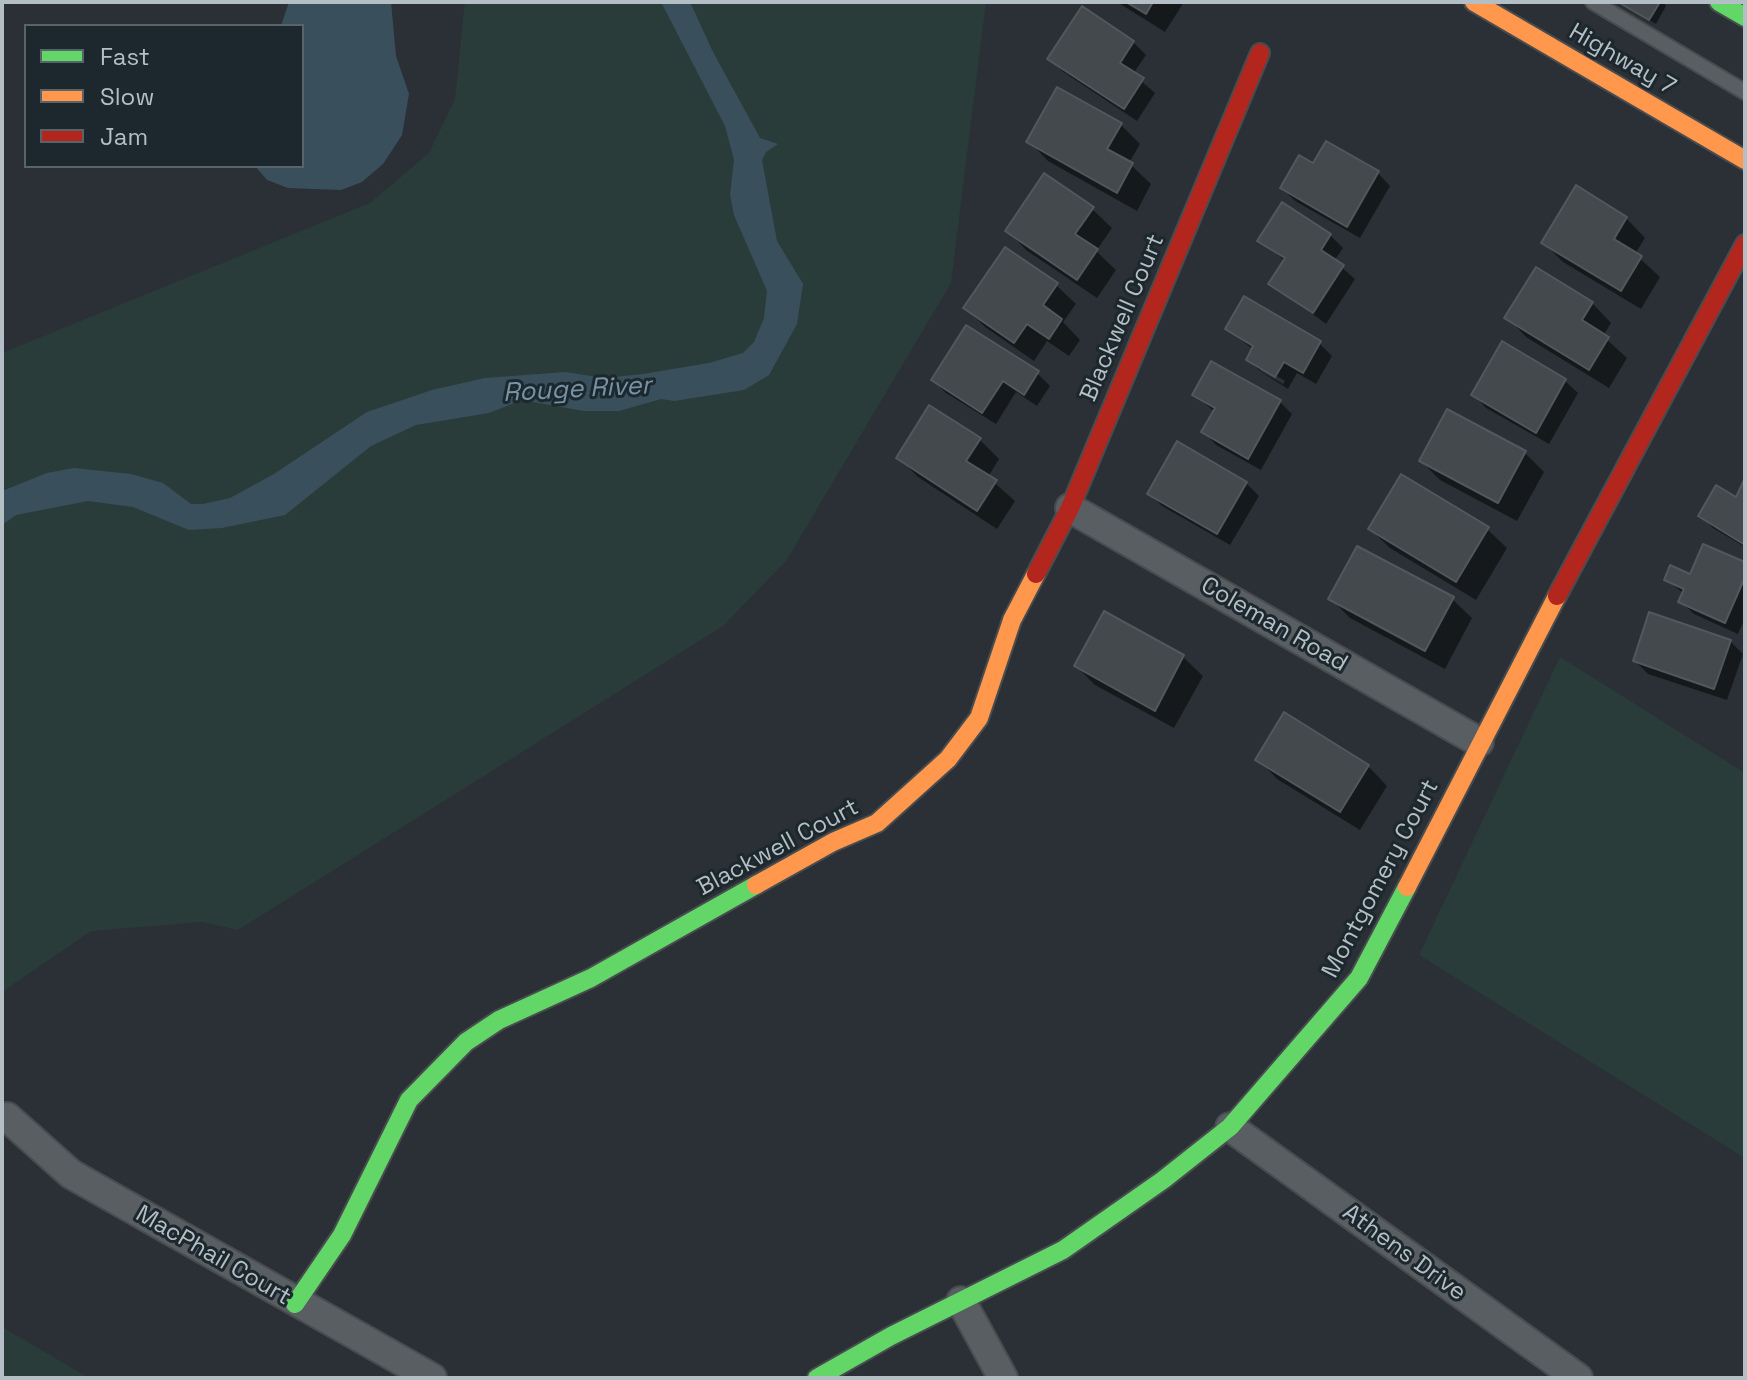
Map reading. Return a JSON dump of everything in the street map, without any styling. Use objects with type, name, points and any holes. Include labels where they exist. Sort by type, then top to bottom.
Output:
[{"type":"street","name":"Highway 7","points":[[1474,2],[1745,160]]},
{"type":"street","points":[[1719,2],[1745,17]]},
{"type":"street","name":"Blackwell Court","points":[[295,1304],[342,1235],[409,1100],[466,1042],[499,1020],[591,978],[833,842],[877,823],[948,759],[979,718],[1012,620],[1070,508],[1260,53]]},
{"type":"street","name":"Montgomery Court","points":[[817,1378],[1063,1250],[1163,1180],[1230,1127],[1275,1080],[1359,978],[1435,836],[1479,742],[1745,244]]},
{"type":"street","name":"Coleman Road","points":[[1070,508],[1479,742]]},
{"type":"street","name":"MacPhail Court","points":[[7,1117],[71,1174],[295,1304],[432,1378]]},
{"type":"street","name":"Athens Drive","points":[[1230,1127],[1578,1378]]},
{"type":"street","points":[[961,1301],[1003,1378]]},
{"type":"lane","points":[[1593,2],[1745,92]]},
{"type":"green space","points":[[465,2],[986,2],[951,283],[786,561],[723,626],[238,930],[202,922],[91,931],[2,992],[2,353],[370,203],[429,153],[455,99]]},
{"type":"green space","points":[[1560,657],[1745,773],[1745,1158],[1419,955]]},
{"type":"green space","points":[[2,1327],[89,1378],[2,1378]]},
{"type":"water","points":[[289,2],[391,2],[396,56],[409,94],[402,135],[383,164],[362,182],[341,190],[288,188],[267,180],[257,168],[304,168],[304,24],[282,24]]},
{"type":"water","name":"Rouge River","points":[[661,2],[690,2],[713,52],[760,138],[778,144],[766,152],[762,160],[777,241],[803,284],[797,324],[769,375],[744,390],[674,401],[661,399],[619,411],[584,411],[522,400],[489,413],[416,425],[371,446],[285,515],[222,528],[189,530],[133,507],[88,501],[16,515],[2,525],[2,491],[47,473],[74,468],[131,474],[163,483],[191,504],[203,504],[230,498],[274,474],[367,412],[432,390],[485,378],[565,372],[604,378],[643,374],[709,363],[743,353],[754,342],[764,318],[767,291],[734,215],[730,195],[734,160],[725,126]]},
{"type":"building","points":[[1126,2],[1153,2],[1146,14]]},
{"type":"building","points":[[1618,2],[1660,2],[1649,20]]},
{"type":"building","points":[[1082,6],[1134,41],[1120,63],[1144,78],[1124,109],[1047,59]]},
{"type":"building","points":[[1057,87],[1122,123],[1107,149],[1133,163],[1117,193],[1026,142]]},
{"type":"building","points":[[1326,141],[1379,171],[1347,227],[1280,188],[1299,155],[1313,163]]},
{"type":"building","points":[[1044,173],[1094,207],[1075,234],[1098,249],[1077,280],[1005,231]]},
{"type":"building","points":[[1576,185],[1627,217],[1614,239],[1642,256],[1621,291],[1541,243]]},
{"type":"building","points":[[1282,202],[1331,234],[1321,250],[1344,265],[1313,313],[1268,284],[1285,258],[1257,241]]},
{"type":"building","points":[[1005,247],[1058,283],[1043,305],[1062,319],[1049,339],[1027,324],[1014,343],[963,308]]},
{"type":"building","points":[[1536,267],[1593,302],[1582,320],[1609,337],[1589,370],[1504,318]]},
{"type":"building","points":[[1244,296],[1321,341],[1303,373],[1284,362],[1275,377],[1246,360],[1253,346],[1225,329]]},
{"type":"building","points":[[966,325],[1039,371],[1024,395],[1003,381],[982,413],[931,380]]},
{"type":"building","points":[[1502,341],[1566,379],[1536,433],[1471,395]]},
{"type":"building","points":[[1211,361],[1281,400],[1248,459],[1201,432],[1215,408],[1192,395]]},
{"type":"building","points":[[929,405],[981,438],[966,461],[997,480],[977,511],[896,458]]},
{"type":"building","points":[[1447,409],[1526,451],[1498,503],[1419,461]]},
{"type":"building","points":[[1177,441],[1247,482],[1217,534],[1147,494]]},
{"type":"building","points":[[1401,474],[1489,527],[1456,582],[1368,529]]},
{"type":"building","points":[[1745,478],[1745,545],[1698,516],[1716,485],[1736,497]]},
{"type":"building","points":[[1703,544],[1745,562],[1745,577],[1725,623],[1678,602],[1684,589],[1664,580],[1670,565],[1690,574]]},
{"type":"building","points":[[1357,546],[1454,597],[1425,651],[1328,599]]},
{"type":"building","points":[[1104,611],[1184,655],[1155,711],[1074,666]]},
{"type":"building","points":[[1649,612],[1731,640],[1714,689],[1633,661]]},
{"type":"building","points":[[1284,712],[1369,765],[1340,812],[1255,760]]},
{"type":"traffic: fast","points":[[1719,2],[1745,17]]},
{"type":"traffic: fast","points":[[295,1304],[342,1235],[409,1100],[466,1042],[499,1020],[591,978],[756,885]]},
{"type":"traffic: fast","points":[[817,1378],[891,1336],[1063,1250],[1163,1180],[1230,1127],[1359,978],[1407,887]]},
{"type":"traffic: slow","points":[[1474,2],[1745,160]]},
{"type":"traffic: slow","points":[[756,885],[833,842],[877,823],[948,759],[979,718],[1012,620],[1036,574]]},
{"type":"traffic: slow","points":[[1407,887],[1557,596]]},
{"type":"traffic: jam","points":[[1036,574],[1070,508],[1260,53]]},
{"type":"traffic: jam","points":[[1557,596],[1745,244]]}]
